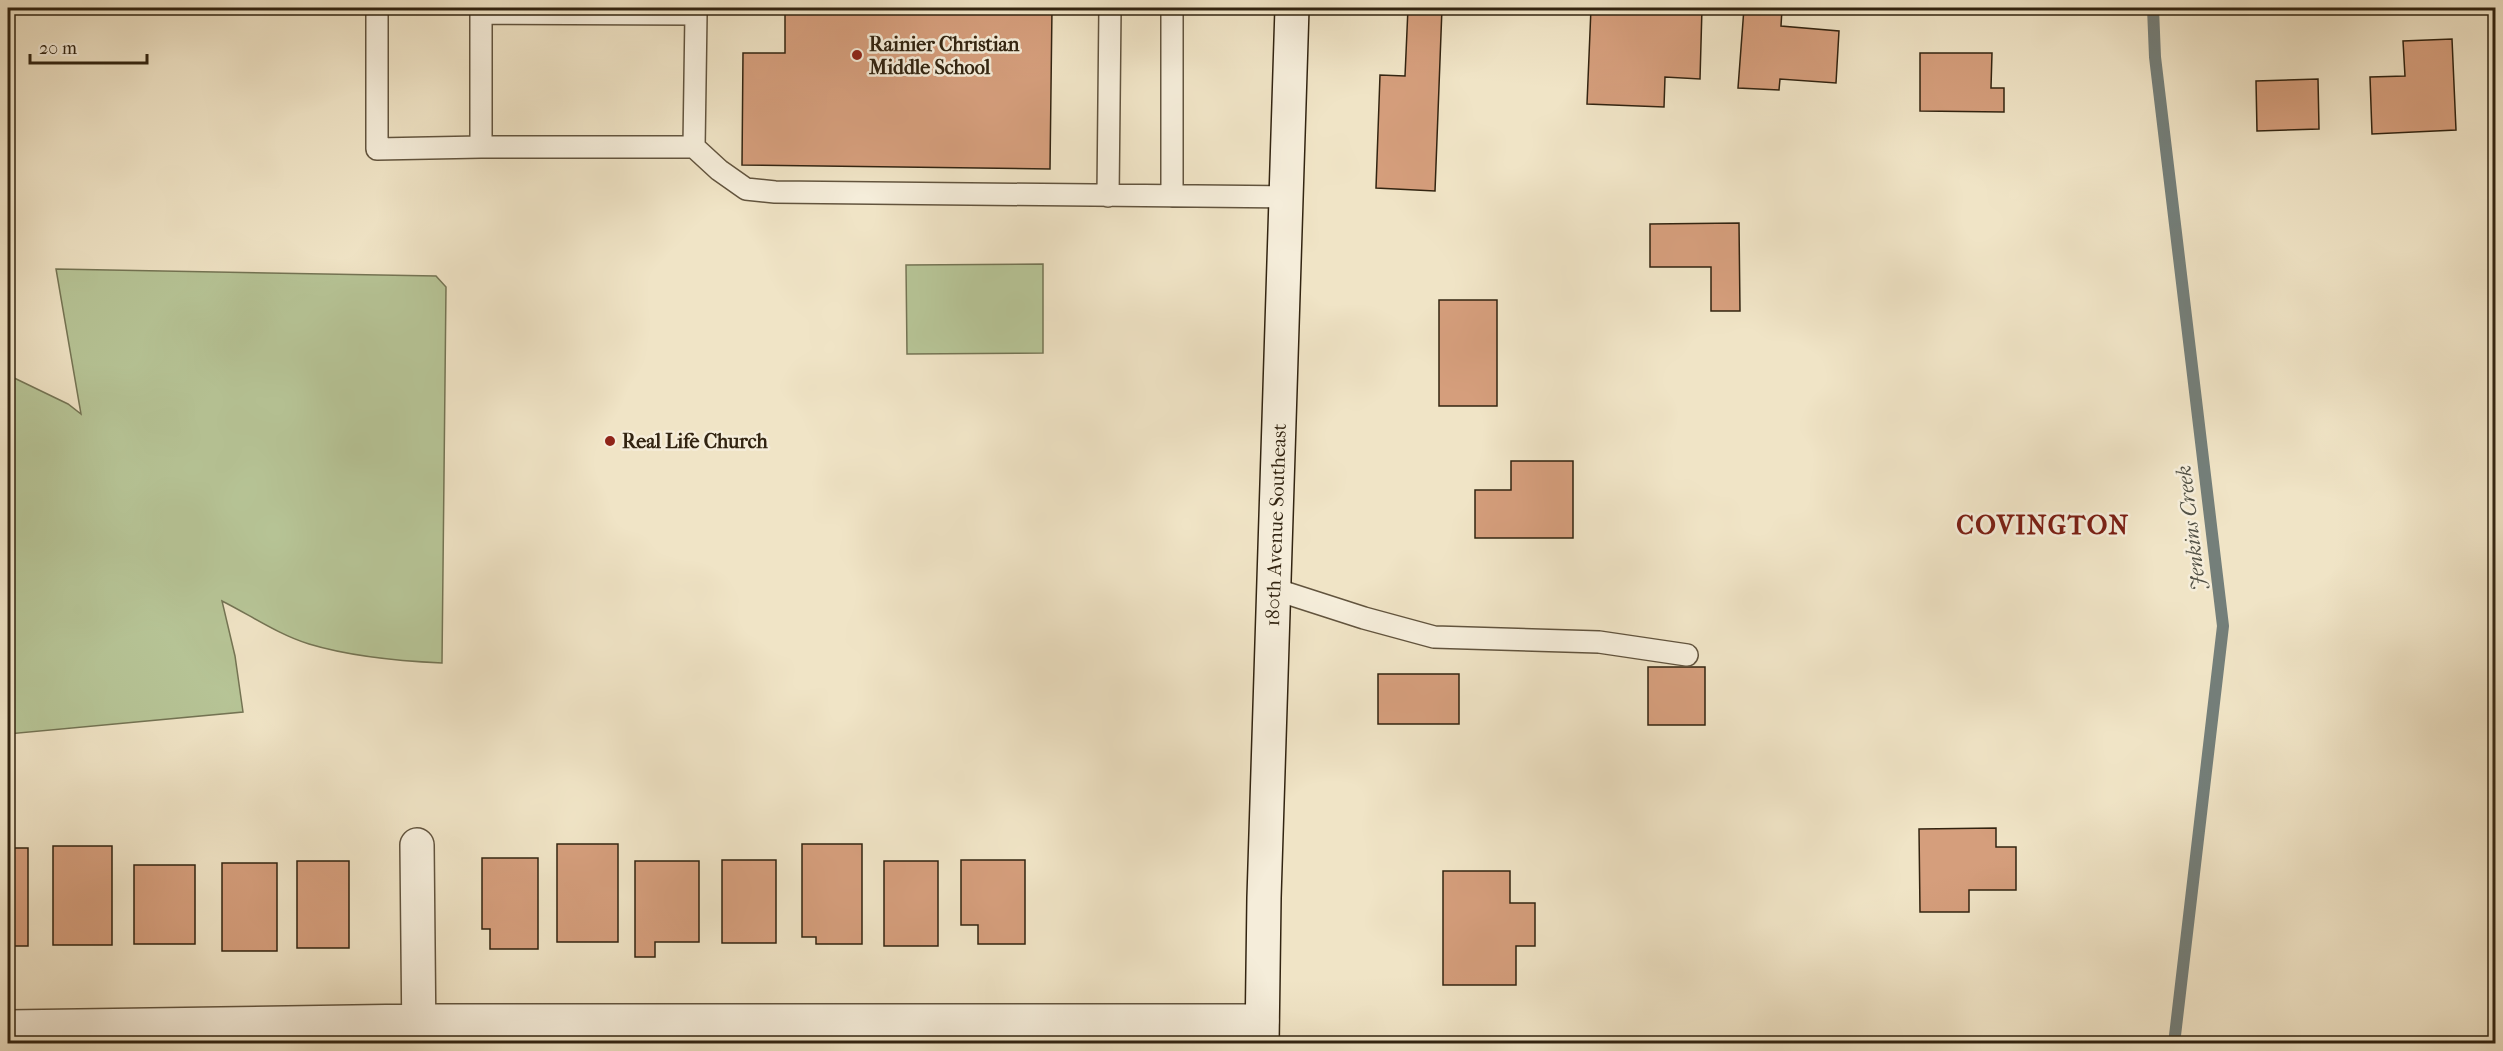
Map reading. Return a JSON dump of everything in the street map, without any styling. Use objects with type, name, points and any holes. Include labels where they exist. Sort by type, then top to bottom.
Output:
[{"type":"street","name":"180th Avenue Southeast","points":[[1262,1032],[1264,898],[1292,8]]},
{"type":"street","points":[[417,845],[419,1032]]},
{"type":"street","points":[[8,1027],[419,1032],[1262,1032]]},
{"type":"lane","points":[[377,8],[377,149],[694,147],[719,170],[746,189],[775,192],[1286,197]]},
{"type":"lane","points":[[1108,196],[1110,8]]},
{"type":"lane","points":[[1172,8],[1172,196]]},
{"type":"lane","points":[[481,147],[481,13],[696,14],[694,147]]},
{"type":"lane","points":[[1274,588],[1434,638],[1599,642],[1687,655]]},
{"type":"green space","points":[[1043,264],[1043,353],[907,354],[906,265]]},
{"type":"green space","points":[[56,269],[436,276],[446,287],[442,663],[375,658],[309,644],[276,630],[222,601],[235,656],[243,712],[8,734],[8,375],[68,404],[81,414]]},
{"type":"building","points":[[785,8],[1052,8],[1050,169],[742,165],[743,53],[785,53]]},
{"type":"building","points":[[1408,8],[1442,8],[1435,191],[1376,188],[1380,75],[1405,76]]},
{"type":"building","points":[[1591,8],[1702,8],[1700,79],[1665,77],[1664,107],[1587,104]]},
{"type":"building","points":[[1744,8],[1782,9],[1781,26],[1839,31],[1836,83],[1780,79],[1779,90],[1738,88]]},
{"type":"building","points":[[2452,39],[2456,130],[2372,134],[2370,77],[2405,76],[2403,41]]},
{"type":"building","points":[[1920,53],[1992,53],[1991,88],[2004,88],[2004,112],[1920,111]]},
{"type":"building","points":[[2318,79],[2319,129],[2257,131],[2256,81]]},
{"type":"building","points":[[1739,223],[1740,311],[1711,311],[1711,267],[1650,267],[1650,224]]},
{"type":"building","points":[[1439,300],[1497,300],[1497,406],[1439,406]]},
{"type":"building","points":[[1511,461],[1573,461],[1573,538],[1475,538],[1475,490],[1511,490]]},
{"type":"building","points":[[1648,667],[1705,667],[1705,725],[1648,725]]},
{"type":"building","points":[[1378,674],[1459,674],[1459,724],[1378,724]]},
{"type":"building","points":[[1996,828],[1996,847],[2016,847],[2016,890],[1969,890],[1969,912],[1920,912],[1919,829]]},
{"type":"building","points":[[557,844],[618,844],[618,942],[557,942]]},
{"type":"building","points":[[802,844],[862,844],[862,944],[816,944],[816,937],[802,937]]},
{"type":"building","points":[[53,846],[112,846],[112,945],[53,945]]},
{"type":"building","points":[[8,848],[28,848],[28,946],[8,946]]},
{"type":"building","points":[[482,858],[538,858],[538,949],[490,949],[490,929],[482,929]]},
{"type":"building","points":[[722,860],[776,860],[776,943],[722,943]]},
{"type":"building","points":[[961,860],[1025,860],[1025,944],[978,944],[978,925],[961,925]]},
{"type":"building","points":[[297,861],[349,861],[349,948],[297,948]]},
{"type":"building","points":[[635,861],[699,861],[699,942],[655,942],[655,957],[635,957]]},
{"type":"building","points":[[884,861],[938,861],[938,946],[884,946]]},
{"type":"building","points":[[222,863],[277,863],[277,951],[222,951]]},
{"type":"building","points":[[134,865],[195,865],[195,944],[134,944]]},
{"type":"building","points":[[1443,871],[1510,871],[1510,903],[1535,903],[1535,946],[1516,946],[1516,985],[1443,985]]},
{"type":"waterway","name":"Jenkins Creek","points":[[2153,8],[2155,57],[2223,626],[2174,1044]]},
{"type":"place","name":"Rainier Christian Middle School","points":[[857,55]]},
{"type":"place","name":"Real Life Church","points":[[610,441]]},
{"type":"district","name":"COVINGTON","points":[[2043,525]]}]
